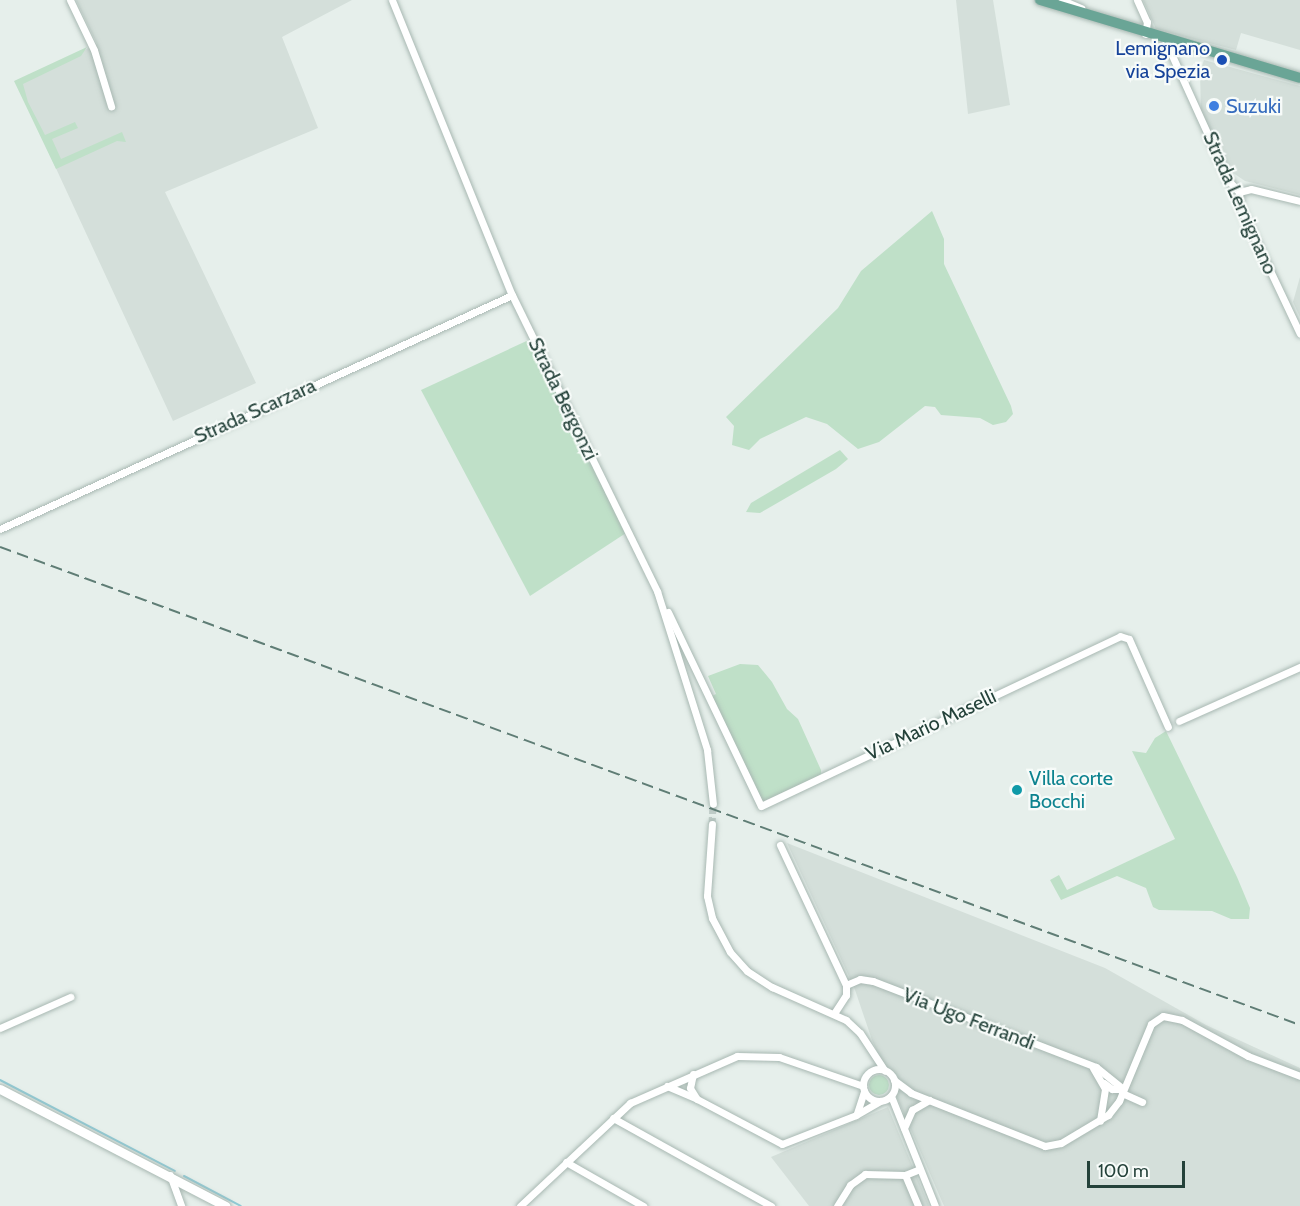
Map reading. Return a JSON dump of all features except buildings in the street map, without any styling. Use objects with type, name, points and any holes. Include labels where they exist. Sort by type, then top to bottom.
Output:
[{"type":"main road","points":[[1040,0],[1118,26],[1300,78]]},
{"type":"street","points":[[70,0],[94,50],[111,106]]},
{"type":"street","name":"Strada Bergonzi","points":[[392,0],[512,295],[657,591],[710,764],[712,804]]},
{"type":"street","points":[[1062,0],[1118,26]]},
{"type":"street","points":[[1137,0],[1148,22],[1145,34]]},
{"type":"street","name":"Strada Lemignano","points":[[1165,40],[1229,181],[1239,192],[1240,207],[1300,334]]},
{"type":"street","points":[[1239,192],[1251,189],[1300,201]]},
{"type":"street","name":"Strada Scarzara","points":[[0,529],[512,295]]},
{"type":"street","name":"Via Mario Maselli","points":[[657,591],[761,806],[1120,636],[1129,639],[1167,727]]},
{"type":"street","points":[[1179,722],[1300,667]]},
{"type":"street","points":[[689,692],[705,691]]},
{"type":"street","points":[[712,824],[707,896],[723,942],[755,977],[835,1012],[860,1033],[885,1071],[911,1093],[1046,1146],[1061,1143],[1099,1123],[1115,1108],[1151,1024],[1168,1016],[1300,1076]]},
{"type":"street","points":[[780,845],[846,985],[846,995],[835,1012]]},
{"type":"street","name":"Via Ugo Ferrandi","points":[[846,985],[866,979],[1090,1066],[1112,1077]]},
{"type":"street","points":[[0,1028],[70,997]]},
{"type":"street","points":[[520,1206],[630,1103],[693,1074],[748,1053],[779,1057],[850,1079],[881,1101],[896,1108]]},
{"type":"street","points":[[856,1115],[874,1054]]},
{"type":"street","points":[[1090,1066],[1112,1089],[1123,1091],[1142,1102]]},
{"type":"street","points":[[1112,1077],[1122,1077],[1131,1069]]},
{"type":"street","points":[[850,1079],[885,1071]]},
{"type":"street","points":[[693,1074],[690,1088],[697,1099]]},
{"type":"street","points":[[1112,1077],[1123,1091]]},
{"type":"street","points":[[894,1080],[892,1095],[896,1108],[935,1206]]},
{"type":"street","points":[[1099,1123],[1106,1100],[1103,1081]]},
{"type":"street","points":[[667,1086],[782,1143],[856,1115],[892,1095],[911,1093]]},
{"type":"street","points":[[0,1089],[226,1206]]},
{"type":"street","points":[[904,1128],[912,1110],[929,1100]]},
{"type":"street","points":[[613,1118],[771,1206]]},
{"type":"street","points":[[566,1162],[643,1206]]},
{"type":"street","points":[[837,1206],[850,1185],[865,1174],[905,1175],[920,1169]]},
{"type":"street","points":[[170,1175],[180,1206]]},
{"type":"street","points":[[905,1175],[918,1206]]},
{"type":"shaded area","points":[[76,0],[352,0],[282,37],[318,128],[165,192],[256,383],[173,421],[16,82],[97,44]]},
{"type":"shaded area","points":[[956,0],[993,0],[1010,105],[968,114]]},
{"type":"shaded area","points":[[1143,0],[1300,0],[1300,50],[1241,33],[1236,50],[1156,29]]},
{"type":"shaded area","points":[[1204,60],[1300,86],[1300,195],[1245,181],[1229,170],[1201,112],[1200,72]]},
{"type":"shaded area","points":[[1300,277],[1300,317],[1293,302]]},
{"type":"shaded area","points":[[787,843],[1105,968],[1206,1025],[1300,1068],[1300,1206],[944,1206],[872,1040],[854,987]]},
{"type":"shaded area","points":[[888,1107],[929,1206],[809,1206],[771,1157]]},
{"type":"green space","points":[[87,47],[81,56],[23,84],[28,102],[45,135],[75,122],[78,128],[52,139],[61,159],[122,132],[126,142],[117,141],[56,169],[14,81]]},
{"type":"green space","points":[[932,211],[944,239],[944,264],[1013,414],[1006,422],[993,425],[980,418],[941,415],[935,407],[925,406],[879,442],[858,449],[827,424],[806,417],[760,439],[749,450],[732,445],[734,426],[726,417],[838,308],[861,271]]},
{"type":"green space","points":[[533,338],[629,531],[530,596],[421,390]]},
{"type":"green space","points":[[840,450],[848,459],[836,469],[760,513],[746,512],[751,503]]},
{"type":"green space","points":[[740,664],[758,665],[772,682],[787,709],[798,719],[821,770],[821,775],[762,802],[712,696],[716,694],[708,676]]},
{"type":"green space","points":[[1166,731],[1237,877],[1250,908],[1249,919],[1231,919],[1212,911],[1159,910],[1153,907],[1146,888],[1117,876],[1061,900],[1050,880],[1059,875],[1067,890],[1175,839],[1132,751],[1146,753],[1155,738]]},
{"type":"green space","points":[[875,1075],[883,1075],[889,1081],[889,1089],[883,1095],[875,1095],[869,1089],[869,1081]]},
{"type":"waterway","points":[[0,1080],[175,1171]]},
{"type":"waterway","points":[[184,1176],[241,1206]]},
{"type":"tunnel","points":[[712,824],[713,804]]},
{"type":"railway","points":[[0,547],[1300,1025]]},
{"type":"place","name":"Lemignano via Spezia","points":[[1222,60]]},
{"type":"place","name":"Suzuki","points":[[1214,106]]},
{"type":"place","name":"Villa corte Bocchi","points":[[1017,790]]}]
